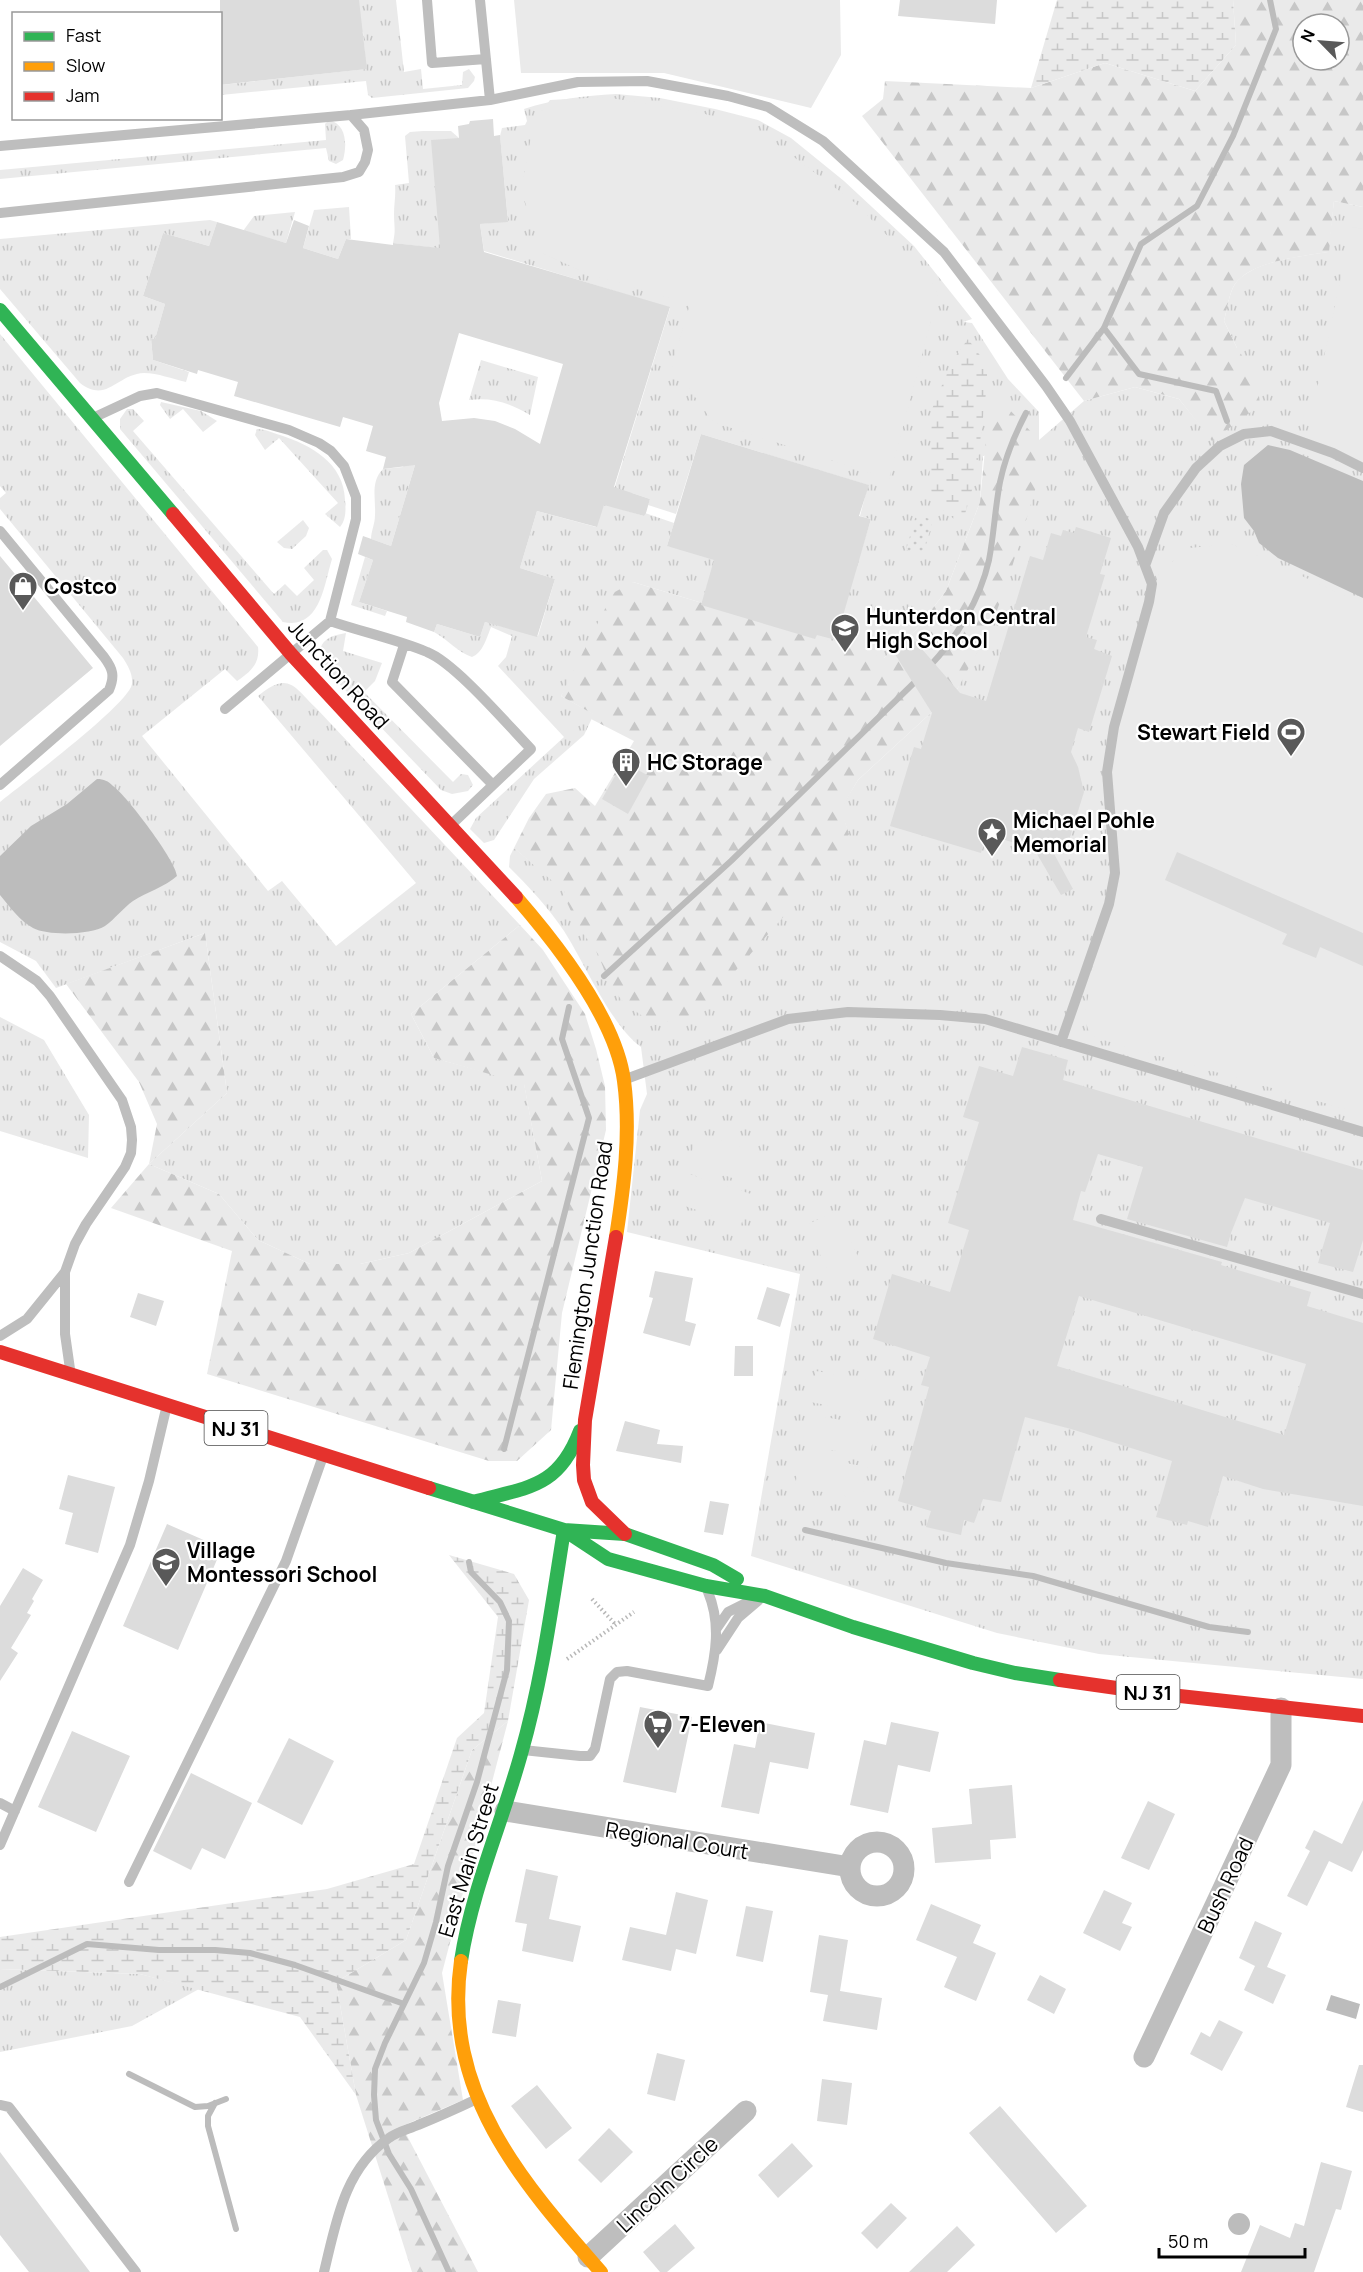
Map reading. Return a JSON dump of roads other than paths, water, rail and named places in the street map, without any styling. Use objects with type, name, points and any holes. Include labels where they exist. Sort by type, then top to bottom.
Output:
[{"type":"main road","name":"Junction Road","points":[[0,310],[291,654],[490,867],[549,935],[573,969],[606,1026],[617,1053],[624,1080]]},
{"type":"main road","name":"Flemington Junction Road","points":[[585,1420],[621,1205],[627,1138],[624,1080]]},
{"type":"main road","name":"NJ 31","points":[[0,1352],[323,1456],[564,1530],[625,1534],[713,1565],[765,1596]]},
{"type":"main road","points":[[473,1502],[538,1483],[551,1476],[561,1468],[573,1450],[585,1420]]},
{"type":"main road","points":[[585,1420],[583,1465],[587,1492],[592,1502],[625,1534]]},
{"type":"main road","name":"NJ 31","points":[[564,1530],[608,1558],[706,1586],[765,1596],[873,1634],[973,1664],[1015,1673],[1281,1708],[1363,1716]]},
{"type":"main road","name":"East Main Street","points":[[564,1530],[547,1639],[523,1750],[470,1915],[459,1982],[458,2017],[463,2049],[477,2098],[497,2136],[515,2163],[594,2265]]},
{"type":"street","name":"Bush Road","points":[[1144,2057],[1281,1765],[1281,1708]]},
{"type":"street","name":"Regional Court","points":[[505,1811],[850,1867]]},
{"type":"street","name":"Lincoln Circle","points":[[594,2265],[746,2111]]},
{"type":"lane","points":[[427,0],[432,63],[486,59]]},
{"type":"lane","points":[[480,0],[490,100]]},
{"type":"lane","points":[[0,146],[351,115],[490,100],[578,82],[647,81],[728,96],[768,107],[823,141],[944,252],[1046,386],[1070,421],[1146,563],[1152,584],[1114,727],[1107,772],[1115,873],[1109,904],[1061,1042]]},
{"type":"lane","points":[[0,213],[343,177],[359,172],[368,150],[364,130],[351,115]]},
{"type":"lane","points":[[92,419],[140,396],[157,393],[289,430],[319,443],[331,451],[344,466],[350,478],[356,497],[356,519],[330,621],[225,709]]},
{"type":"lane","points":[[1146,563],[1164,513],[1196,468],[1220,446],[1244,434],[1271,431],[1332,453],[1363,468]]},
{"type":"lane","points":[[0,531],[104,657],[111,667],[114,678],[109,690],[0,785]]},
{"type":"lane","points":[[330,621],[428,652],[444,663],[531,748],[450,826]]},
{"type":"lane","points":[[404,645],[392,682],[493,785]]},
{"type":"lane","points":[[0,956],[37,981],[50,996],[122,1100],[131,1127],[131,1153],[125,1167],[86,1224],[75,1244],[65,1272],[27,1319],[0,1336]]},
{"type":"lane","points":[[624,1080],[788,1019],[848,1012],[940,1015],[985,1019],[1363,1132]]},
{"type":"lane","points":[[1101,1219],[1363,1294]]},
{"type":"lane","points":[[65,1272],[65,1334],[71,1375]]},
{"type":"lane","points":[[0,1845],[130,1545],[149,1481],[166,1406]]},
{"type":"lane","points":[[129,1882],[286,1561],[323,1456]]},
{"type":"lane","points":[[523,1750],[590,1756],[596,1749],[612,1675],[617,1672],[627,1671],[708,1686],[716,1653],[717,1628],[714,1605],[706,1586]]},
{"type":"lane","points":[[717,1628],[728,1612],[765,1596]]},
{"type":"lane","points":[[716,1653],[738,1618],[765,1596]]},
{"type":"lane","points":[[0,1803],[15,1811]]},
{"type":"lane","points":[[324,2272],[347,2188],[358,2170],[375,2150],[389,2138],[477,2098]]},
{"type":"lane","points":[[0,2105],[9,2107],[136,2272]]},
{"type":"waterway","points":[[1066,378],[1104,328],[1141,244],[1197,206],[1233,136],[1276,29],[1270,0]]},
{"type":"waterway","points":[[1104,328],[1139,374],[1216,391],[1227,421]]},
{"type":"waterway","points":[[928,668],[957,632],[980,590],[989,560],[1002,473],[1026,413]]},
{"type":"waterway","points":[[604,976],[731,861],[919,678]]},
{"type":"waterway","points":[[504,1449],[589,1118],[562,1039],[569,1007]]},
{"type":"waterway","points":[[805,1530],[946,1563],[1033,1576],[1209,1627],[1248,1632]]},
{"type":"waterway","points":[[449,2272],[411,2189],[389,2154],[376,2120],[374,2095],[375,2069],[385,2043],[424,1963],[436,1922],[448,1866],[477,1782],[507,1670],[509,1621],[500,1602],[471,1572],[469,1562]]},
{"type":"waterway","points":[[0,1987],[87,1944],[159,1950],[215,1950],[250,1953],[295,1965],[404,2004]]},
{"type":"waterway","points":[[129,2074],[195,2107],[208,2106],[226,2099]]},
{"type":"waterway","points":[[215,2103],[208,2116],[208,2126],[236,2229]]},
{"type":"place","name":"Costco","points":[[23,612]]},
{"type":"place","name":"Hunterdon Central High School","points":[[845,654]]},
{"type":"place","name":"Stewart Field","points":[[1291,758]]},
{"type":"place","name":"HC Storage","points":[[626,788]]},
{"type":"place","name":"Michael Pohle Memorial","points":[[992,858]]},
{"type":"place","name":"Village Montessori School","points":[[166,1588]]},
{"type":"place","name":"7-Eleven","points":[[658,1750]]}]
